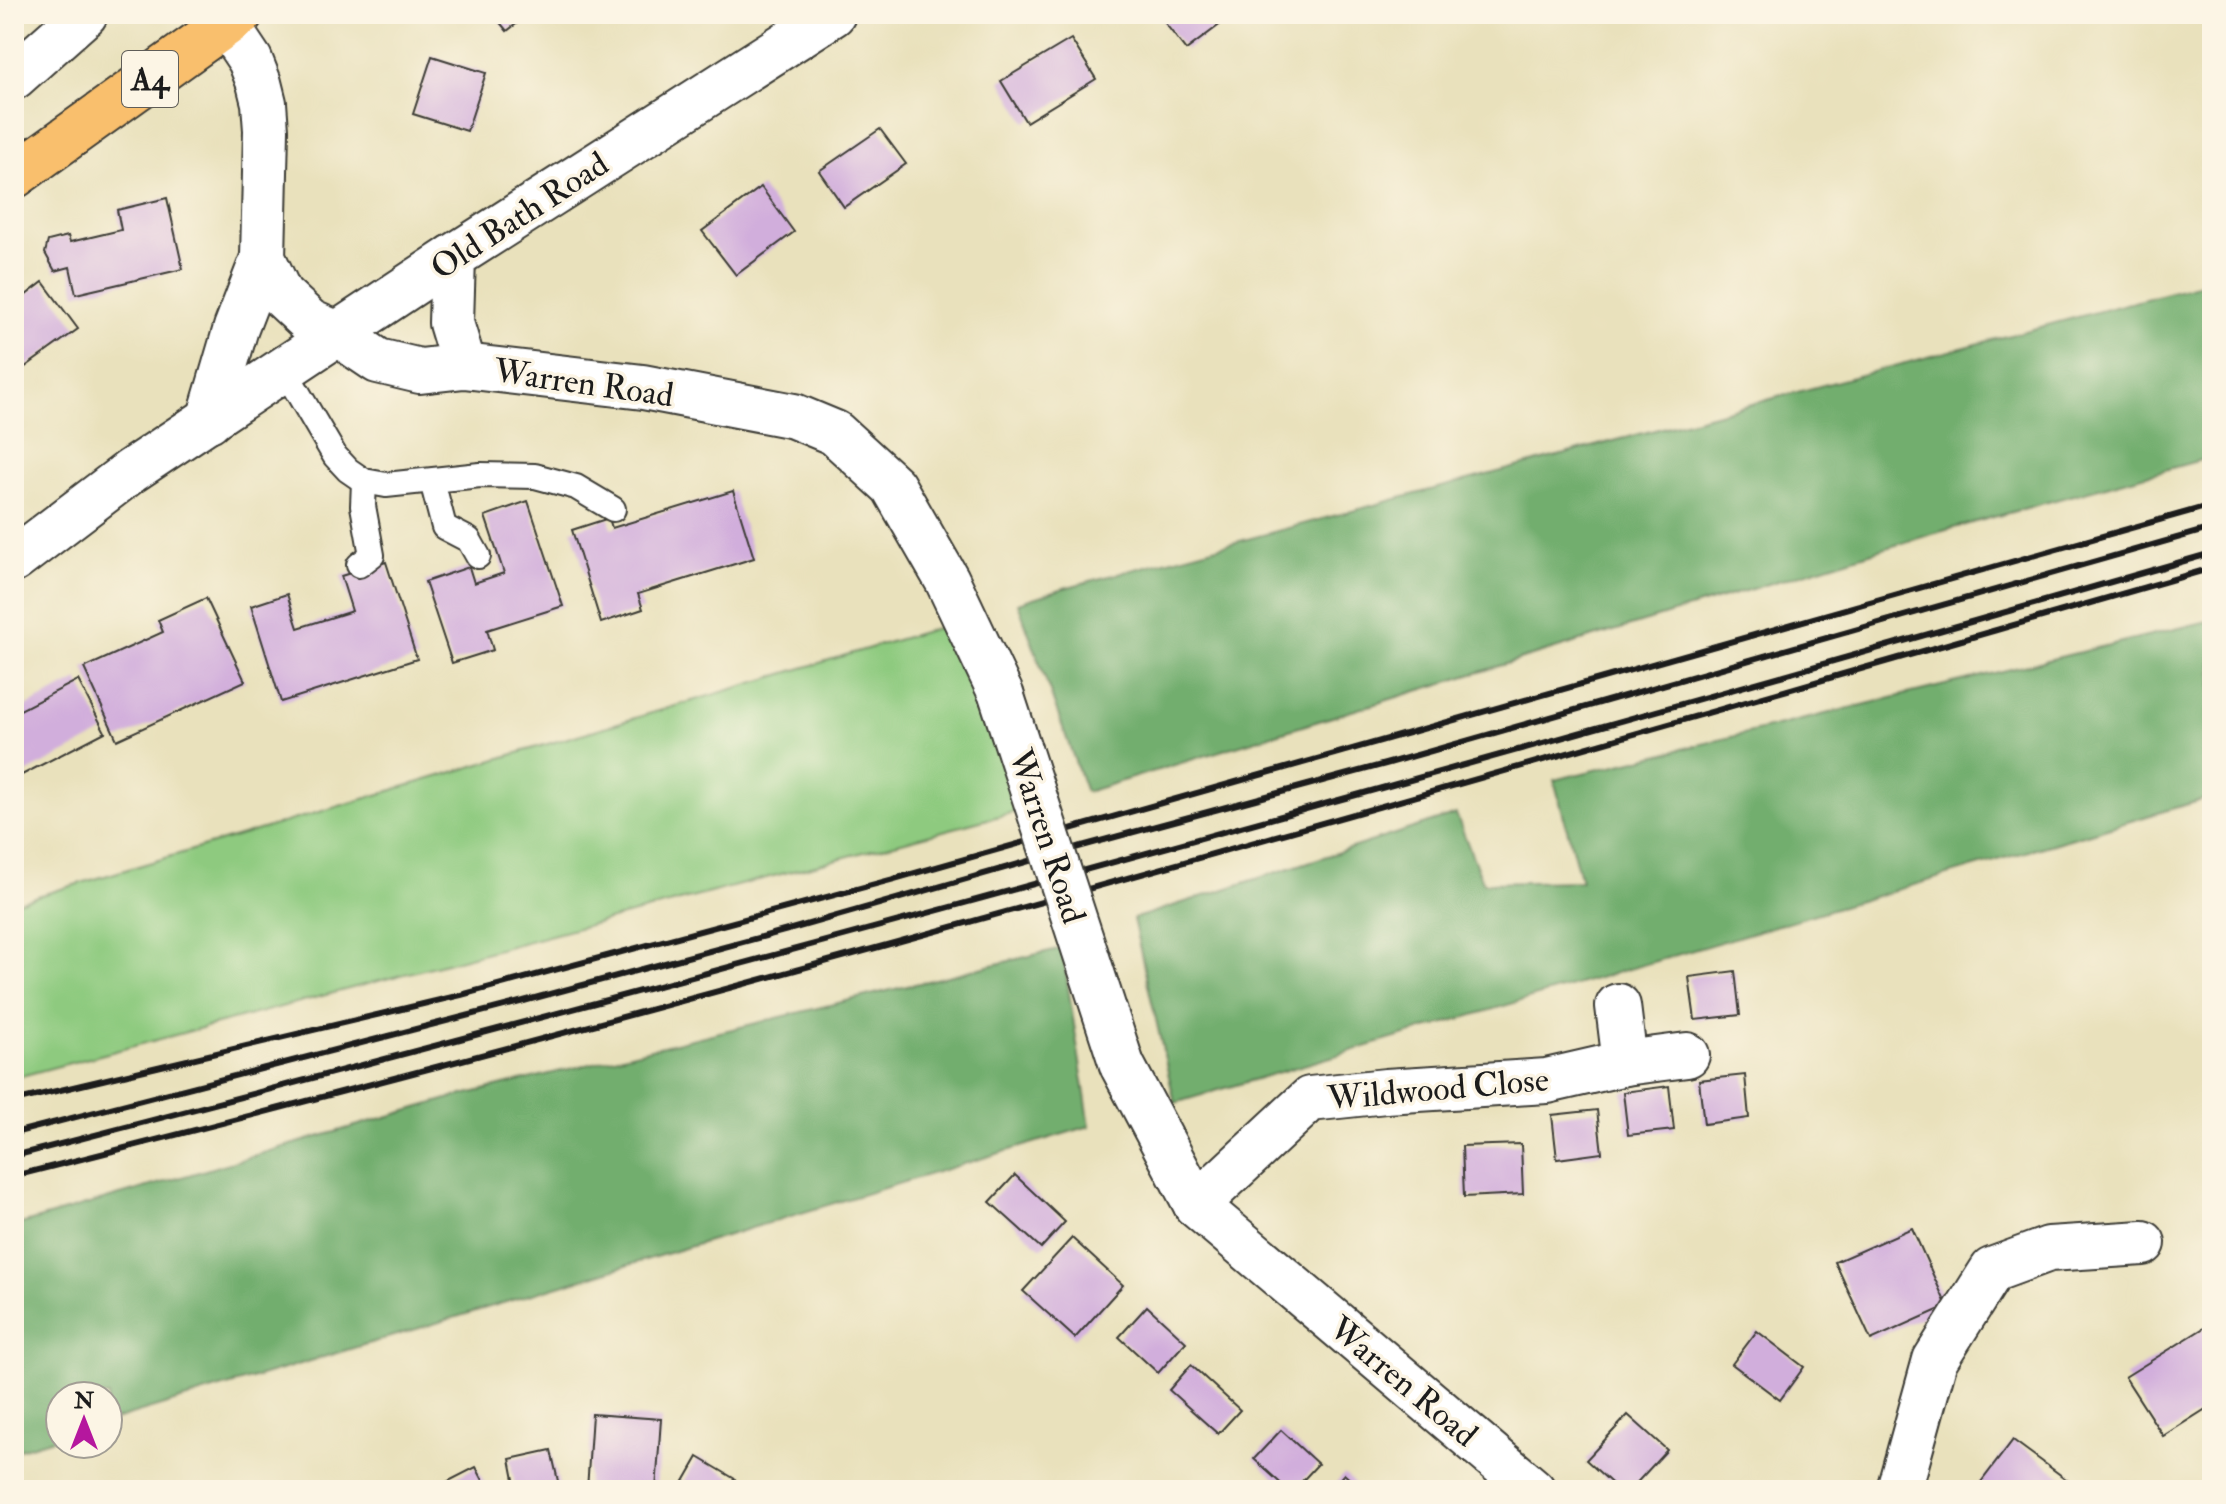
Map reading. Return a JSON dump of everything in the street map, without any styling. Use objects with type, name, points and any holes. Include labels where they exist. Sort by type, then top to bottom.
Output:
[{"type":"main road","name":"A4","points":[[14,176],[233,19]]},
{"type":"street","points":[[14,77],[85,14]]},
{"type":"street","name":"Old Bath Road","points":[[14,560],[131,471],[284,369],[833,14]]},
{"type":"street","name":"Warren Road","points":[[233,19],[264,103],[263,258],[280,294],[310,322],[338,334],[378,361],[420,371],[464,366],[643,387],[794,416],[835,433],[893,486],[947,580],[1001,694],[1122,1065],[1196,1205],[1533,1490]]},
{"type":"street","name":"Warren Road","points":[[453,257],[451,323],[464,366]]},
{"type":"street","points":[[209,420],[236,328],[263,258]]},
{"type":"street","points":[[1618,1006],[1625,1063]]},
{"type":"street","name":"Wildwood Close","points":[[1196,1205],[1310,1099],[1547,1081],[1625,1063],[1687,1055]]},
{"type":"street","points":[[1899,1490],[1935,1360],[1992,1270],[2049,1249],[2143,1243]]},
{"type":"lane","points":[[284,369],[335,456],[364,481],[386,485],[480,475],[535,476],[576,487],[613,509]]},
{"type":"lane","points":[[359,565],[372,555],[363,506],[364,481]]},
{"type":"lane","points":[[432,481],[444,527],[469,540],[478,556]]},
{"type":"green space","points":[[2212,281],[2212,457],[1932,534],[1086,792],[1018,603],[1064,588]]},
{"type":"green space","points":[[2212,620],[2212,797],[1175,1103],[1133,919],[1456,814],[1483,883],[1581,881],[1554,780]]},
{"type":"green space","points":[[957,622],[1022,810],[14,1078],[14,903]]},
{"type":"green space","points":[[1062,948],[1090,1126],[124,1417],[124,1380],[44,1380],[44,1442],[14,1451],[14,1226],[451,1098]]},
{"type":"building","points":[[493,14],[529,14],[507,31]]},
{"type":"building","points":[[1158,14],[1234,14],[1186,50]]},
{"type":"building","points":[[1071,39],[1096,79],[1026,122],[1001,81]]},
{"type":"building","points":[[432,56],[486,73],[467,131],[413,114]]},
{"type":"building","points":[[880,129],[906,164],[844,207],[819,171]]},
{"type":"building","points":[[761,187],[794,232],[736,275],[702,231]]},
{"type":"building","points":[[167,198],[183,269],[76,294],[70,267],[55,271],[45,253],[48,241],[68,236],[70,242],[121,230],[117,210]]},
{"type":"building","points":[[14,279],[26,295],[43,282],[78,329],[14,375]]},
{"type":"building","points":[[733,491],[754,558],[638,594],[643,609],[601,623],[572,530],[609,518],[612,528]]},
{"type":"building","points":[[528,501],[563,606],[487,630],[493,650],[452,663],[425,582],[469,567],[474,583],[504,573],[485,516]]},
{"type":"building","points":[[386,562],[417,659],[281,702],[251,606],[287,594],[298,628],[352,611],[341,576]]},
{"type":"building","points":[[206,598],[245,681],[117,740],[84,668],[163,632],[158,620]]},
{"type":"building","points":[[78,680],[105,732],[14,779],[14,713]]},
{"type":"building","points":[[1735,971],[1740,1015],[1695,1020],[1689,977]]},
{"type":"building","points":[[1745,1075],[1749,1118],[1704,1124],[1699,1080]]},
{"type":"building","points":[[1669,1086],[1674,1130],[1628,1135],[1623,1092]]},
{"type":"building","points":[[1597,1110],[1602,1153],[1557,1159],[1552,1115]]},
{"type":"building","points":[[1521,1144],[1523,1194],[1464,1197],[1462,1146]]},
{"type":"building","points":[[1015,1175],[1065,1222],[1041,1248],[990,1202]]},
{"type":"building","points":[[1912,1228],[1947,1306],[1871,1340],[1835,1262]]},
{"type":"building","points":[[1072,1238],[1123,1285],[1075,1338],[1023,1291]]},
{"type":"building","points":[[1147,1306],[1186,1342],[1158,1373],[1119,1337]]},
{"type":"building","points":[[2212,1323],[2212,1405],[2163,1436],[2125,1377]]},
{"type":"building","points":[[1757,1331],[1804,1367],[1780,1400],[1732,1364]]},
{"type":"building","points":[[1191,1365],[1240,1410],[1218,1434],[1169,1390]]},
{"type":"building","points":[[592,1414],[661,1419],[656,1490],[587,1490]]},
{"type":"building","points":[[1628,1415],[1667,1450],[1630,1490],[1619,1490],[1586,1460]]},
{"type":"building","points":[[1281,1430],[1318,1464],[1294,1490],[1288,1490],[1254,1459]]},
{"type":"building","points":[[2013,1440],[2074,1485],[2070,1490],[1975,1490]]},
{"type":"building","points":[[551,1450],[560,1490],[516,1490],[510,1459]]},
{"type":"building","points":[[698,1457],[735,1479],[729,1490],[679,1490]]},
{"type":"building","points":[[476,1467],[488,1490],[438,1490],[437,1487]]},
{"type":"building","points":[[1344,1474],[1362,1490],[1330,1490]]},
{"type":"railway","points":[[14,1101],[461,995],[894,879],[2212,505]]},
{"type":"railway","points":[[14,1133],[795,928],[1389,763],[2212,528]]},
{"type":"railway","points":[[14,1156],[1115,862],[2212,553]]},
{"type":"railway","points":[[14,1176],[841,958],[2212,568]]}]
